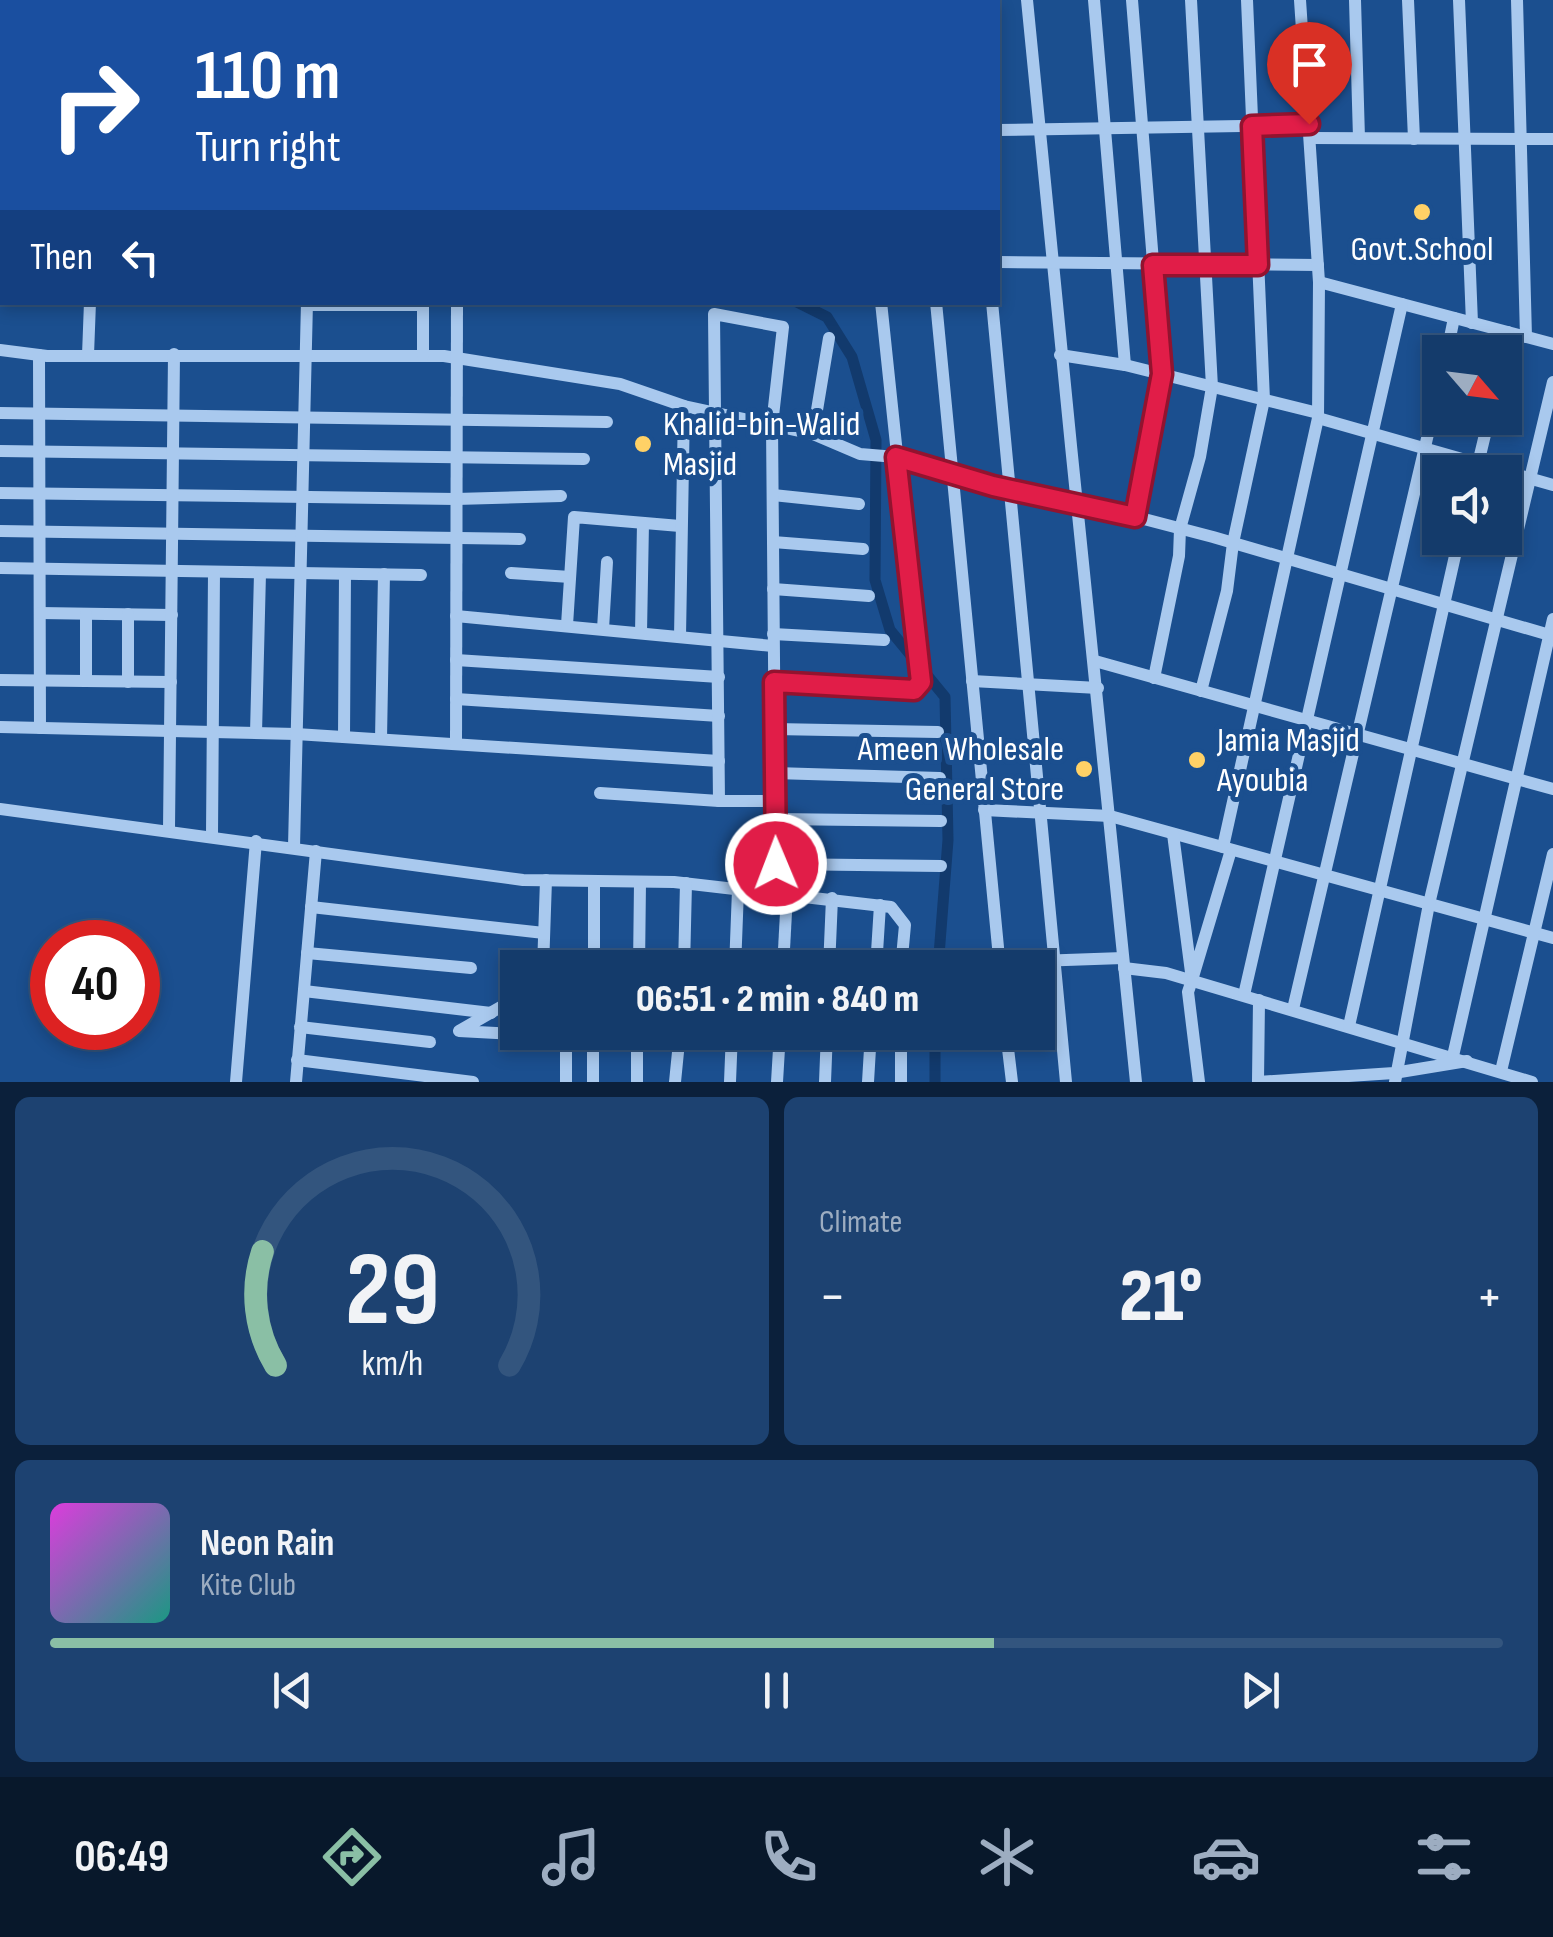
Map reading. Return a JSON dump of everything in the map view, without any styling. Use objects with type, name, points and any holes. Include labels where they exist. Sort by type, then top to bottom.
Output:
[{"type":"street","points":[[1027,0],[1136,1082]]},
{"type":"street","points":[[1094,0],[1125,365]]},
{"type":"street","points":[[1132,0],[1162,374],[1135,517]]},
{"type":"street","points":[[1154,678],[1180,528],[1200,457],[1212,386],[1191,0]]},
{"type":"street","points":[[1201,691],[1227,591],[1233,543],[1264,400],[1247,0]]},
{"type":"street","points":[[1199,1082],[1188,992],[1227,849],[1318,416],[1320,282],[1300,0]]},
{"type":"street","points":[[1355,0],[1359,138]]},
{"type":"street","points":[[1408,0],[1414,138]]},
{"type":"street","points":[[1460,0],[1472,323]]},
{"type":"street","points":[[1516,0],[1526,338]]},
{"type":"street","points":[[1000,130],[1252,126],[1359,138],[1553,138]]},
{"type":"street","points":[[1000,262],[1318,265]]},
{"type":"street","points":[[1320,282],[1553,344]]},
{"type":"street","points":[[1244,995],[1337,574],[1402,304]]},
{"type":"street","points":[[88,355],[90,305]]},
{"type":"street","points":[[294,847],[306,305]]},
{"type":"street","points":[[423,305],[423,356]]},
{"type":"street","points":[[456,744],[457,305]]},
{"type":"street","points":[[774,682],[914,690],[921,682],[881,305]]},
{"type":"street","points":[[936,305],[998,950]]},
{"type":"street","points":[[992,305],[1054,950]]},
{"type":"street","points":[[719,801],[714,314],[783,327],[772,425],[774,801],[783,950]]},
{"type":"street","points":[[1450,335],[1454,318]]},
{"type":"street","points":[[813,434],[829,338]]},
{"type":"street","points":[[0,350],[39,355],[423,356],[620,384],[684,406],[813,434],[860,454],[896,457],[1010,490],[1075,501],[1180,528],[1551,635]]},
{"type":"street","points":[[169,829],[174,354]]},
{"type":"street","points":[[39,355],[40,728]]},
{"type":"street","points":[[1060,355],[1125,365],[1212,386],[1448,455]]},
{"type":"street","points":[[1394,1078],[1429,904],[1553,382]]},
{"type":"street","points":[[680,636],[684,406]]},
{"type":"street","points":[[0,412],[608,422]]},
{"type":"street","points":[[1293,1009],[1428,435]]},
{"type":"street","points":[[0,451],[584,459]]},
{"type":"street","points":[[1522,475],[1553,485]]},
{"type":"street","points":[[0,493],[456,500],[561,496]]},
{"type":"street","points":[[773,495],[859,504]]},
{"type":"street","points":[[566,625],[574,518],[680,526]]},
{"type":"street","points":[[641,633],[643,523]]},
{"type":"street","points":[[0,531],[520,539]]},
{"type":"street","points":[[773,542],[863,549]]},
{"type":"street","points":[[1350,1026],[1454,555]]},
{"type":"street","points":[[603,629],[607,562]]},
{"type":"street","points":[[0,568],[421,575]]},
{"type":"street","points":[[212,835],[214,572]]},
{"type":"street","points":[[256,733],[260,573]]},
{"type":"street","points":[[344,736],[345,574]]},
{"type":"street","points":[[381,739],[384,574]]},
{"type":"street","points":[[511,574],[570,577]]},
{"type":"street","points":[[773,589],[869,596]]},
{"type":"street","points":[[40,613],[172,615]]},
{"type":"street","points":[[86,614],[86,681]]},
{"type":"street","points":[[128,614],[128,682]]},
{"type":"street","points":[[456,616],[719,640],[884,640]]},
{"type":"street","points":[[1452,1056],[1553,619]]},
{"type":"street","points":[[456,660],[719,677]]},
{"type":"street","points":[[1095,662],[1553,789]]},
{"type":"street","points":[[0,680],[171,682]]},
{"type":"street","points":[[972,681],[1098,688]]},
{"type":"street","points":[[456,700],[719,716]]},
{"type":"street","points":[[0,727],[344,736],[719,761]]},
{"type":"street","points":[[774,729],[938,732]]},
{"type":"street","points":[[775,773],[940,778]]},
{"type":"street","points":[[600,793],[774,801]]},
{"type":"street","points":[[0,809],[546,880],[686,884],[880,905],[900,912],[905,925],[903,950]]},
{"type":"street","points":[[984,810],[1110,816],[1553,938]]},
{"type":"street","points":[[775,819],[941,821]]},
{"type":"street","points":[[1173,834],[1192,980]]},
{"type":"street","points":[[236,1082],[256,841]]},
{"type":"street","points":[[296,1082],[316,851]]},
{"type":"street","points":[[1501,1071],[1553,854]]},
{"type":"street","points":[[776,864],[942,866]]},
{"type":"street","points":[[544,950],[546,880]]},
{"type":"street","points":[[594,881],[594,950]]},
{"type":"street","points":[[638,950],[640,882]]},
{"type":"street","points":[[684,950],[686,884]]},
{"type":"street","points":[[736,950],[738,890]]},
{"type":"street","points":[[830,950],[832,898]]},
{"type":"street","points":[[877,950],[880,905]]},
{"type":"street","points":[[311,907],[544,933]]},
{"type":"street","points":[[307,953],[471,968]]},
{"type":"street","points":[[1066,1082],[1055,960],[1124,963],[1192,980],[1532,1082]]},
{"type":"street","points":[[304,991],[490,1012]]},
{"type":"street","points":[[1259,1000],[1258,1082],[1394,1078],[1469,1060]]},
{"type":"street","points":[[500,1006],[459,1031],[500,1032]]},
{"type":"street","points":[[300,1028],[430,1042]]},
{"type":"street","points":[[566,1050],[566,1082]]},
{"type":"street","points":[[593,1050],[593,1082]]},
{"type":"street","points":[[636,1082],[637,1050]]},
{"type":"street","points":[[675,1082],[678,1050]]},
{"type":"street","points":[[730,1082],[731,1050]]},
{"type":"street","points":[[777,1082],[779,1050]]},
{"type":"street","points":[[825,1082],[826,1050]]},
{"type":"street","points":[[868,1082],[871,1050]]},
{"type":"street","points":[[901,1050],[901,1082]]},
{"type":"street","points":[[1008,1050],[1012,1082]]},
{"type":"street","points":[[298,1060],[473,1082]]},
{"type":"waterway","points":[[803,305],[827,317],[852,357],[876,440],[875,580],[890,630],[945,697],[948,840],[939,950]]},
{"type":"waterway","points":[[935,1050],[935,1082]]},
{"type":"place","name":"Govt.School","points":[[1422,212]]},
{"type":"place","name":"Khalid-bin-Walid Masjid","points":[[643,444]]},
{"type":"place","name":"Jamia Masjid Ayoubia","points":[[1197,760]]},
{"type":"place","name":"Ameen Wholesale General Store","points":[[1084,769]]},
{"type":"route","points":[[776,864],[774,682],[914,690],[921,682],[896,457],[993,486],[1135,517],[1162,374],[1153,265],[1258,265],[1252,126],[1309,124]]}]
